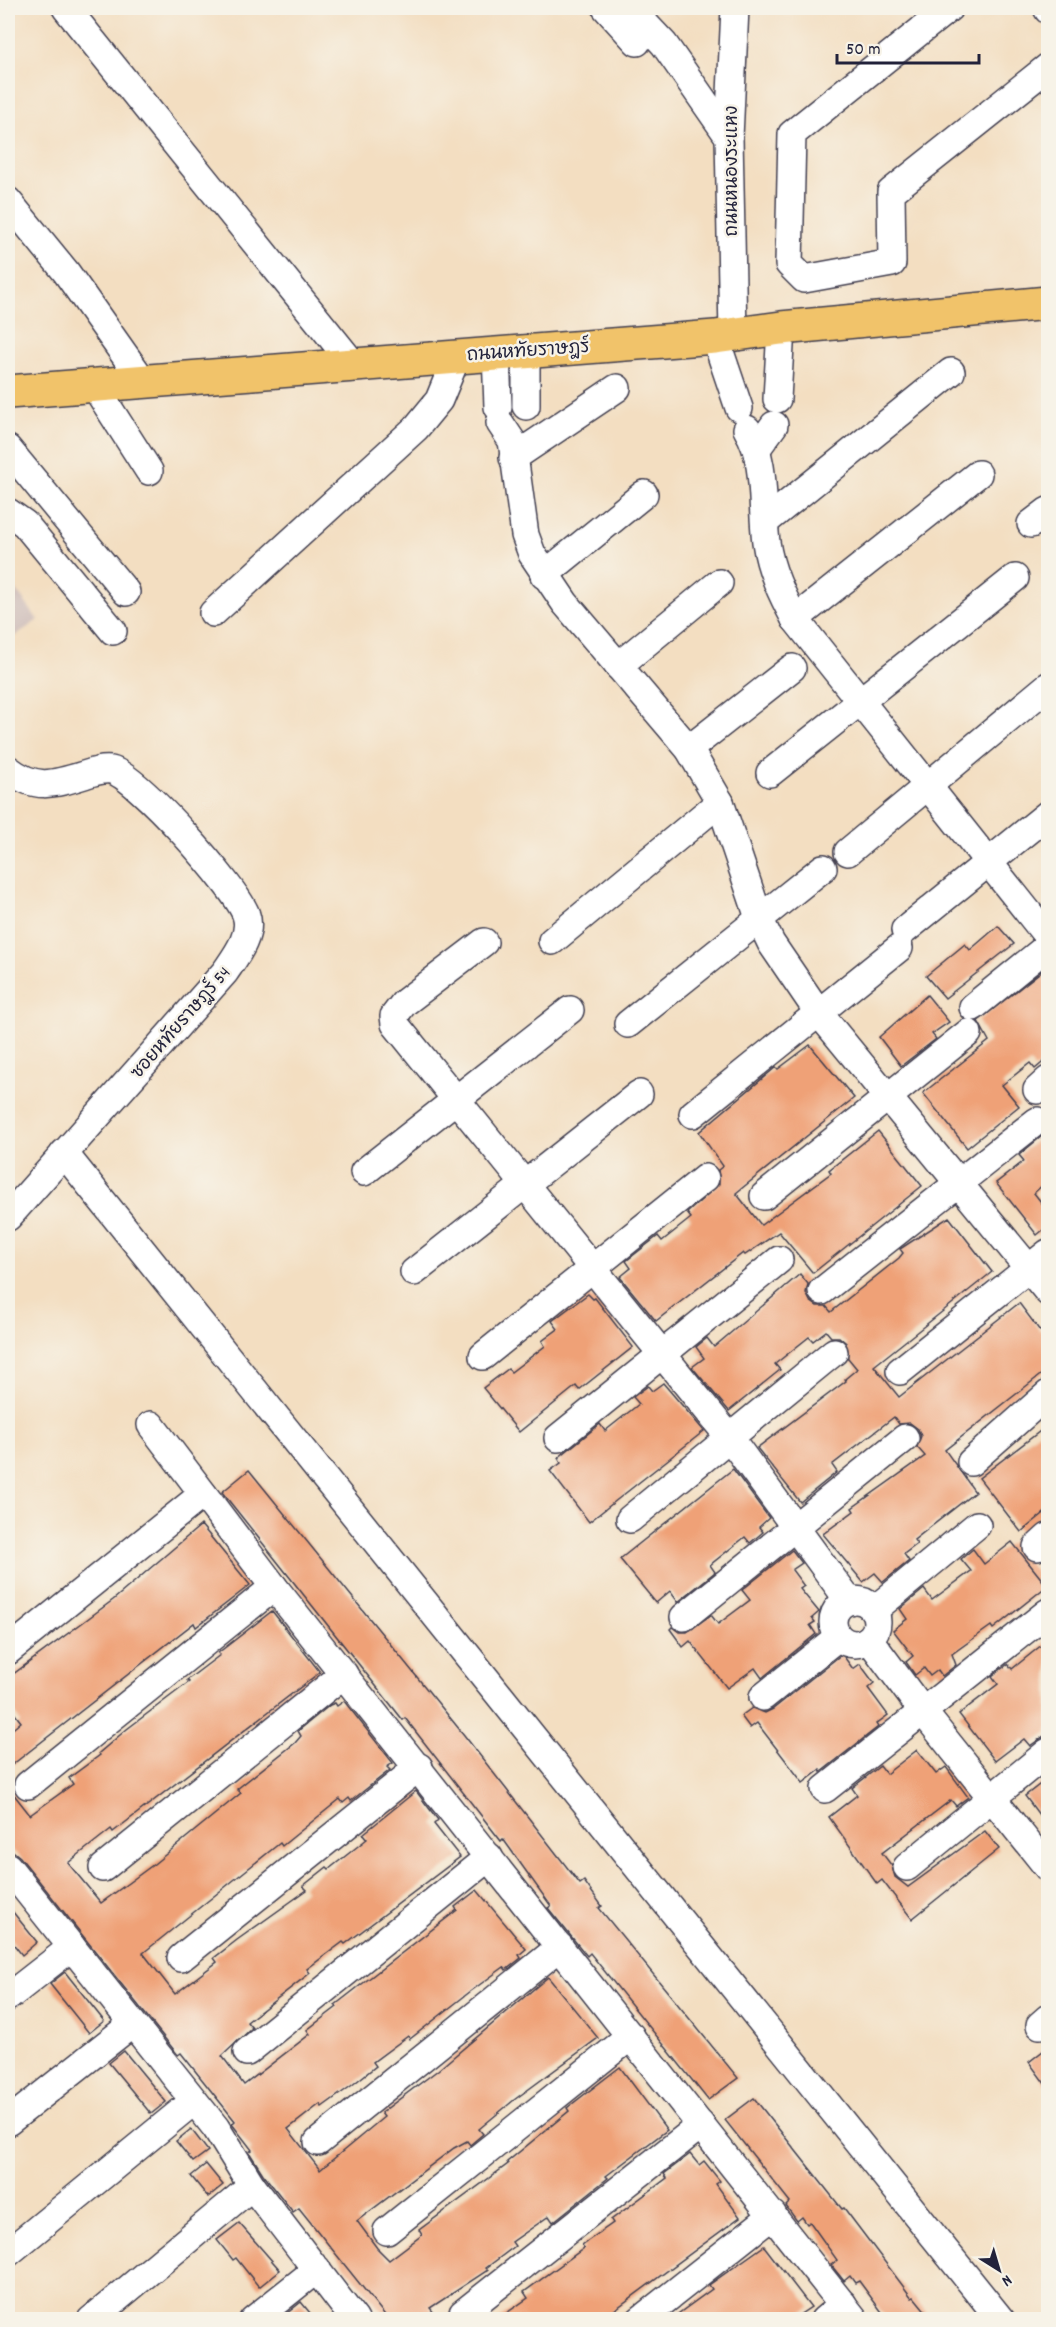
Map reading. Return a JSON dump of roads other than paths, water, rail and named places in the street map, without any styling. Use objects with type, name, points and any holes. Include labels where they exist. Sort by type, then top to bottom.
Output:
[{"type":"main road","name":"ถนนหทัยราษฎร์","points":[[8,392],[724,336],[781,328],[1048,303]]},
{"type":"street","points":[[66,8],[353,364]]},
{"type":"street","points":[[606,8],[643,48],[647,50],[664,44]]},
{"type":"street","points":[[630,8],[664,44],[729,137]]},
{"type":"street","name":"ถนนหนองระแหง","points":[[735,8],[724,336],[745,420],[772,569],[795,619],[1048,937]]},
{"type":"street","points":[[949,8],[792,134],[789,264],[804,279],[892,263],[891,192],[1048,67]]},
{"type":"street","points":[[8,201],[66,272],[143,381]]},
{"type":"street","points":[[745,420],[777,393],[781,328]]},
{"type":"street","points":[[511,351],[512,426],[525,535],[532,554],[544,575],[689,749],[720,802],[759,918],[777,953],[819,1012],[957,1183],[1039,1261],[1048,1292]]},
{"type":"street","points":[[213,613],[416,428],[439,400],[457,356]]},
{"type":"street","points":[[765,522],[951,372]]},
{"type":"street","points":[[94,385],[149,471]]},
{"type":"street","points":[[512,426],[616,388]]},
{"type":"street","points":[[745,420],[774,425]]},
{"type":"street","points":[[8,449],[126,592]]},
{"type":"street","points":[[795,619],[978,474]]},
{"type":"street","points":[[544,575],[644,494]]},
{"type":"street","points":[[8,512],[25,524],[113,631]]},
{"type":"street","points":[[770,773],[1015,578]]},
{"type":"street","points":[[618,666],[719,583]]},
{"type":"street","points":[[689,749],[792,668]]},
{"type":"street","points":[[848,852],[1048,686]]},
{"type":"street","name":"ซอยหทัยราษฎร์ 54","points":[[8,769],[29,783],[45,784],[105,770],[112,770],[132,781],[221,875],[247,915],[246,936],[225,972],[8,1217]]},
{"type":"street","points":[[552,941],[720,802]]},
{"type":"street","points":[[693,1114],[819,1012],[988,863],[1048,814]]},
{"type":"street","points":[[628,1024],[823,868]]},
{"type":"street","points":[[484,942],[404,1003],[394,1016],[395,1024],[660,1355],[730,1438],[797,1528],[862,1606],[877,1626],[869,1639],[856,1645],[838,1637],[833,1625],[835,1613],[862,1606],[977,1525]]},
{"type":"street","points":[[764,1196],[888,1097],[1048,946]]},
{"type":"street","points":[[364,1172],[456,1102],[570,1010]]},
{"type":"street","points":[[414,1272],[639,1094]]},
{"type":"street","points":[[822,1291],[1037,1121]]},
{"type":"street","points":[[64,1153],[1000,2319]]},
{"type":"street","points":[[483,1356],[705,1178]]},
{"type":"street","points":[[558,1438],[779,1260]]},
{"type":"street","points":[[900,1371],[1039,1261]]},
{"type":"street","points":[[630,1519],[834,1352]]},
{"type":"street","points":[[971,1462],[1048,1394]]},
{"type":"street","points":[[151,1425],[274,1587],[773,2216],[841,2314]]},
{"type":"street","points":[[684,1617],[797,1528],[905,1438]]},
{"type":"street","points":[[8,1651],[203,1494]]},
{"type":"street","points":[[28,1785],[274,1587]]},
{"type":"street","points":[[825,1789],[924,1713],[1048,1612]]},
{"type":"street","points":[[763,1697],[838,1637]]},
{"type":"street","points":[[869,1639],[924,1713],[1048,1868]]},
{"type":"street","points":[[103,1868],[344,1674]]},
{"type":"street","points":[[907,1867],[1048,1752]]},
{"type":"street","points":[[181,1958],[419,1767]]},
{"type":"street","points":[[247,2052],[489,1857]]},
{"type":"street","points":[[8,1867],[216,2128],[252,2186],[355,2319]]},
{"type":"street","points":[[8,1997],[72,1947]]},
{"type":"street","points":[[318,2142],[560,1947]]},
{"type":"street","points":[[8,2122],[132,2024]]},
{"type":"street","points":[[387,2231],[631,2036]]},
{"type":"street","points":[[8,2253],[194,2101]]},
{"type":"street","points":[[463,2313],[701,2125]]},
{"type":"street","points":[[92,2319],[252,2186]]},
{"type":"street","points":[[640,2319],[773,2216]]},
{"type":"street","points":[[253,2319],[316,2269]]}]
